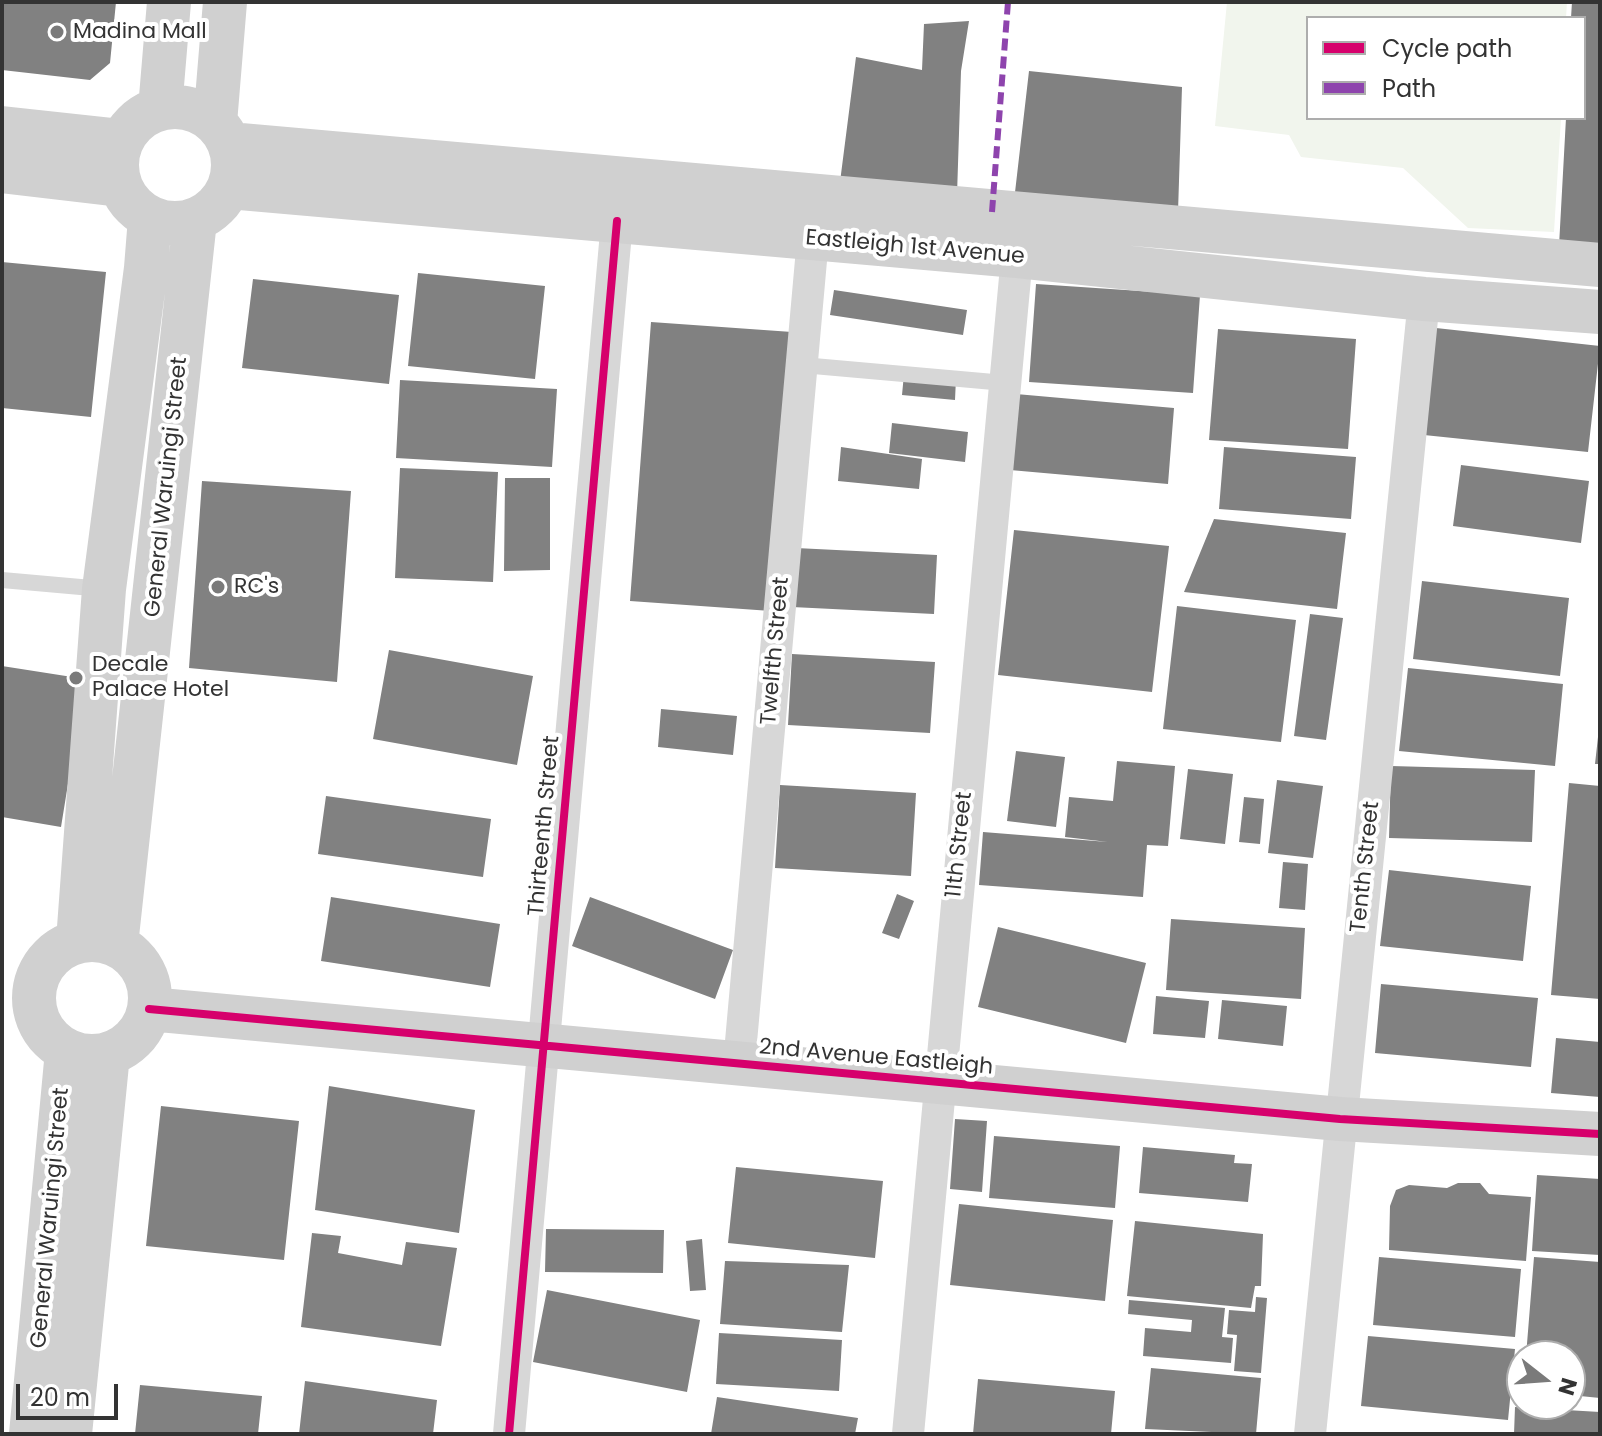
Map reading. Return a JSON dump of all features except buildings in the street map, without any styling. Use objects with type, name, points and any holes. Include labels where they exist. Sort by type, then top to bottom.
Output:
[{"type":"main road","points":[[160,109],[169,2]]},
{"type":"main road","points":[[222,133],[199,112],[180,107],[160,109],[145,115],[122,141],[118,155],[120,185],[132,204],[150,218],[180,223],[195,220],[209,212],[229,187],[233,172],[222,133],[225,2]]},
{"type":"main road","points":[[2,128],[122,141]]},
{"type":"main road","name":"Eastleigh 1st Avenue","points":[[222,133],[1600,265]]},
{"type":"main road","points":[[2,171],[120,185]]},
{"type":"main road","name":"Eastleigh 1st Avenue","points":[[229,187],[1017,256],[1424,299],[1600,312]]},
{"type":"main road","name":"General Waruingi Street","points":[[97,943],[104,589],[150,218]]},
{"type":"main road","name":"General Waruingi Street","points":[[97,943],[195,220]]},
{"type":"main road","points":[[97,943],[132,955],[150,989],[149,1009],[135,1037],[88,1052],[43,1029],[18,998],[60,949],[97,943]]},
{"type":"main road","name":"2nd Avenue Eastleigh","points":[[149,1009],[1340,1119],[1600,1134]]},
{"type":"main road","name":"General Waruingi Street","points":[[31,1434],[88,1052]]},
{"type":"main road","name":"General Waruingi Street","points":[[70,1434],[88,1052]]},
{"type":"street","name":"Thirteenth Street","points":[[509,1434],[617,221]]},
{"type":"street","name":"Twelfth Street","points":[[739,1064],[813,238]]},
{"type":"street","name":"11th Street","points":[[908,1434],[938,1082],[1017,256]]},
{"type":"street","name":"Tenth Street","points":[[1310,1434],[1424,299]]},
{"type":"lane","points":[[802,365],[1005,383]]},
{"type":"lane","points":[[2,580],[104,589]]},
{"type":"shaded area","points":[[1227,2],[1567,2],[1566,16],[1306,16],[1306,120],[1561,120],[1554,232],[1468,228],[1403,168],[1301,157],[1289,135],[1215,126]]},
{"type":"marked path","points":[[992,212],[1008,2]]},
{"type":"cycle path","points":[[509,1434],[617,221]]},
{"type":"cycle path","points":[[149,1009],[1340,1119],[1600,1134]]},
{"type":"place","name":"Madina Mall","points":[[57,32]]},
{"type":"place","name":"RC's","points":[[218,587]]},
{"type":"place","name":"Decale Palace Hotel","points":[[76,678]]}]
